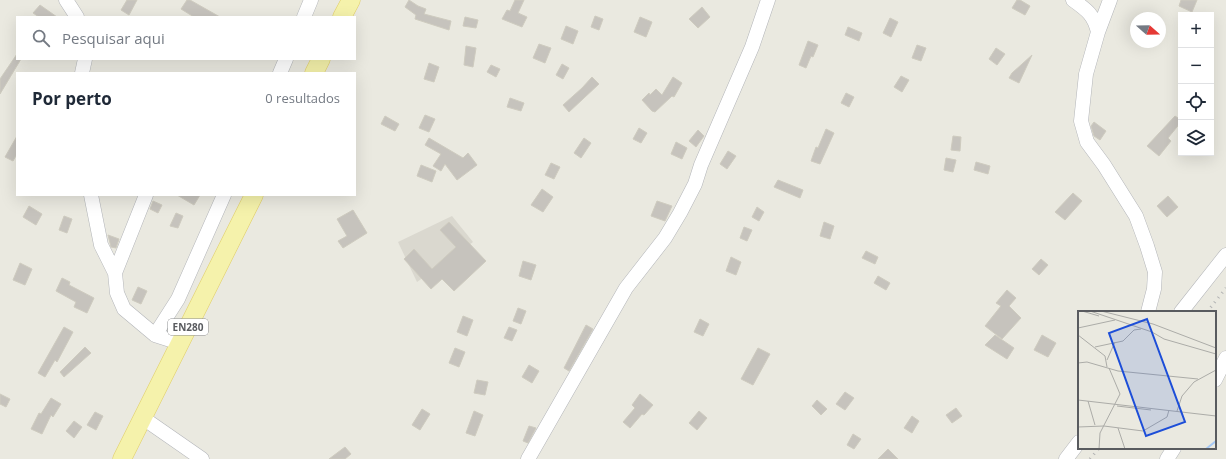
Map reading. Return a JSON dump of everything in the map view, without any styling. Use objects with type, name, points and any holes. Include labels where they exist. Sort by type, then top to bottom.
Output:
[{"type":"main road","points":[[343,16],[351,0]]},
{"type":"main road","points":[[314,72],[320,60]]},
{"type":"main road","name":"EN280","points":[[122,459],[254,196]]},
{"type":"street","points":[[66,0],[76,16]]},
{"type":"street","points":[[304,16],[311,0]]},
{"type":"street","points":[[528,459],[626,288],[665,238],[680,213],[695,184],[701,165],[752,47],[768,0]]},
{"type":"street","points":[[1073,0],[1096,21],[1098,32]]},
{"type":"street","points":[[1110,0],[1098,32],[1086,74],[1081,121],[1087,142],[1104,165],[1136,216],[1147,246],[1155,272],[1154,289],[1148,311]]},
{"type":"street","points":[[82,72],[85,60]]},
{"type":"street","points":[[280,72],[286,60]]},
{"type":"street","points":[[91,196],[101,245],[115,272],[117,293],[124,309],[156,335],[180,343]]},
{"type":"street","points":[[115,272],[146,196]]},
{"type":"street","points":[[156,335],[178,299],[212,219],[224,196]]},
{"type":"street","points":[[1182,311],[1226,255]]},
{"type":"street","points":[[1216,378],[1226,358]]},
{"type":"street","points":[[143,418],[202,459]]},
{"type":"street","points":[[1066,459],[1078,443]]},
{"type":"street","points":[[1167,459],[1173,449]]},
{"type":"shaded area","points":[[452,216],[473,242],[417,282],[398,242]]},
{"type":"building","points":[[127,0],[137,0],[129,15],[121,10]]},
{"type":"building","points":[[187,0],[190,0],[218,16],[192,16],[181,9]]},
{"type":"building","points":[[409,0],[426,9],[424,14],[451,21],[449,30],[415,19],[416,15],[405,7]]},
{"type":"building","points":[[515,0],[524,0],[518,13],[527,17],[522,27],[502,19],[507,10],[510,11]]},
{"type":"building","points":[[1017,0],[1020,0],[1030,6],[1025,15],[1012,8]]},
{"type":"building","points":[[1181,0],[1197,0],[1192,12],[1179,6]]},
{"type":"building","points":[[40,5],[56,16],[38,16],[33,13]]},
{"type":"building","points":[[702,7],[710,17],[698,28],[689,19]]},
{"type":"building","points":[[595,16],[603,19],[599,30],[591,27]]},
{"type":"building","points":[[465,17],[478,20],[476,28],[463,26]]},
{"type":"building","points":[[640,17],[652,22],[646,37],[634,32]]},
{"type":"building","points":[[890,18],[898,22],[891,37],[883,33]]},
{"type":"building","points":[[566,26],[578,31],[573,44],[561,39]]},
{"type":"building","points":[[848,27],[862,33],[859,41],[845,35]]},
{"type":"building","points":[[808,41],[818,45],[806,68],[799,65]]},
{"type":"building","points":[[539,44],[551,48],[545,63],[533,58]]},
{"type":"building","points":[[917,45],[926,48],[921,61],[912,58]]},
{"type":"building","points":[[466,46],[476,48],[473,67],[464,65]]},
{"type":"building","points":[[996,48],[1005,54],[997,65],[989,59]]},
{"type":"building","points":[[16,55],[16,60],[20,60],[0,94],[0,79]]},
{"type":"building","points":[[1032,55],[1019,83],[1009,78],[1012,73]]},
{"type":"building","points":[[429,63],[439,67],[434,82],[424,79]]},
{"type":"building","points":[[562,64],[569,68],[563,79],[556,75]]},
{"type":"building","points":[[491,65],[500,69],[496,77],[487,72]]},
{"type":"building","points":[[901,76],[909,80],[902,92],[894,87]]},
{"type":"building","points":[[592,77],[599,84],[569,112],[563,105]]},
{"type":"building","points":[[673,77],[682,83],[674,97],[672,96],[655,112],[652,111],[642,100],[656,89],[662,95]]},
{"type":"building","points":[[846,93],[854,97],[849,107],[841,103]]},
{"type":"building","points":[[510,98],[524,103],[521,111],[507,107]]},
{"type":"building","points":[[425,115],[435,119],[429,132],[419,128]]},
{"type":"building","points":[[385,116],[399,124],[395,131],[381,124]]},
{"type":"building","points":[[1175,116],[1178,118],[1178,126],[1168,138],[1171,141],[1159,156],[1147,146]]},
{"type":"building","points":[[1094,122],[1106,131],[1100,140],[1094,136],[1091,126]]},
{"type":"building","points":[[639,128],[647,133],[641,143],[633,139]]},
{"type":"building","points":[[826,129],[834,133],[820,164],[811,161],[816,147],[818,148]]},
{"type":"building","points":[[698,130],[704,136],[696,147],[689,141]]},
{"type":"building","points":[[953,136],[961,137],[960,151],[951,150]]},
{"type":"building","points":[[16,138],[16,156],[13,161],[5,157]]},
{"type":"building","points":[[429,138],[463,158],[468,153],[477,165],[457,180],[445,164],[441,171],[433,166],[441,154],[425,145]]},
{"type":"building","points":[[584,138],[591,143],[581,158],[574,153]]},
{"type":"building","points":[[676,142],[687,148],[682,159],[671,154]]},
{"type":"building","points":[[728,151],[736,156],[727,169],[720,164]]},
{"type":"building","points":[[946,158],[956,160],[953,172],[944,170]]},
{"type":"building","points":[[976,162],[990,166],[988,174],[974,170]]},
{"type":"building","points":[[551,163],[560,167],[554,179],[545,175]]},
{"type":"building","points":[[421,165],[436,171],[432,182],[417,176]]},
{"type":"building","points":[[778,180],[803,190],[800,198],[774,187]]},
{"type":"building","points":[[542,189],[553,197],[543,212],[531,205]]},
{"type":"building","points":[[1073,193],[1082,201],[1065,220],[1055,212]]},
{"type":"building","points":[[179,196],[199,196],[194,205]]},
{"type":"building","points":[[1168,196],[1178,207],[1167,217],[1157,206]]},
{"type":"building","points":[[153,201],[162,205],[158,213],[150,209]]},
{"type":"building","points":[[657,201],[672,206],[665,221],[651,216]]},
{"type":"building","points":[[29,206],[42,214],[36,225],[23,217]]},
{"type":"building","points":[[757,207],[764,212],[759,221],[752,217]]},
{"type":"building","points":[[353,210],[367,233],[343,248],[338,241],[347,236],[337,219]]},
{"type":"building","points":[[176,213],[183,216],[178,228],[170,226]]},
{"type":"building","points":[[64,216],[72,219],[67,233],[59,230]]},
{"type":"building","points":[[449,222],[486,261],[454,291],[442,279],[431,289],[404,259],[414,249],[432,269],[456,247],[440,230]]},
{"type":"building","points":[[824,222],[834,226],[830,239],[820,236]]},
{"type":"building","points":[[744,227],[752,230],[747,241],[740,238]]},
{"type":"building","points":[[108,235],[119,239],[116,248],[111,247]]},
{"type":"building","points":[[866,251],[878,257],[875,264],[862,258]]},
{"type":"building","points":[[731,257],[741,262],[736,275],[726,271]]},
{"type":"building","points":[[1041,259],[1048,265],[1039,275],[1032,269]]},
{"type":"building","points":[[523,261],[536,265],[531,280],[519,276]]},
{"type":"building","points":[[20,263],[32,269],[25,285],[13,280]]},
{"type":"building","points":[[878,276],[890,283],[886,290],[874,283]]},
{"type":"building","points":[[62,278],[70,282],[69,285],[94,298],[87,313],[74,307],[76,302],[56,291]]},
{"type":"building","points":[[138,287],[147,291],[141,304],[132,300]]},
{"type":"building","points":[[1007,290],[1016,298],[1009,306],[1021,318],[1002,339],[985,326],[1001,306],[996,303]]},
{"type":"building","points":[[518,308],[526,311],[521,324],[513,321]]},
{"type":"building","points":[[463,316],[473,320],[467,336],[457,332]]},
{"type":"building","points":[[700,319],[709,324],[703,336],[694,332]]},
{"type":"building","points":[[586,325],[593,329],[569,371],[564,368]]},
{"type":"building","points":[[64,327],[73,332],[57,362],[55,360],[45,377],[38,373]]},
{"type":"building","points":[[509,327],[517,330],[512,341],[504,338]]},
{"type":"building","points":[[995,335],[1014,348],[1007,359],[985,345]]},
{"type":"building","points":[[1042,335],[1056,343],[1048,357],[1034,350]]},
{"type":"building","points":[[85,347],[91,353],[64,377],[60,372]]},
{"type":"building","points":[[455,348],[465,352],[459,367],[449,363]]},
{"type":"building","points":[[758,348],[770,354],[753,385],[741,379]]},
{"type":"building","points":[[529,365],[539,371],[532,383],[522,377]]},
{"type":"building","points":[[477,380],[488,382],[485,395],[474,393]]},
{"type":"building","points":[[845,392],[854,398],[845,410],[836,404]]},
{"type":"building","points":[[0,394],[10,399],[6,407],[0,404]]},
{"type":"building","points":[[640,394],[653,405],[644,415],[642,414],[630,428],[623,422],[635,408],[632,405]]},
{"type":"building","points":[[51,398],[61,404],[53,417],[51,415],[42,434],[31,429],[39,413],[41,414]]},
{"type":"building","points":[[817,400],[827,409],[821,415],[812,406]]},
{"type":"building","points":[[956,408],[962,416],[952,423],[946,415]]},
{"type":"building","points":[[422,409],[430,414],[420,430],[412,425]]},
{"type":"building","points":[[474,411],[483,415],[475,436],[466,433]]},
{"type":"building","points":[[699,411],[707,418],[697,430],[689,423]]},
{"type":"building","points":[[95,412],[103,416],[96,430],[87,425]]},
{"type":"building","points":[[912,416],[919,421],[912,433],[904,428]]},
{"type":"building","points":[[74,421],[82,427],[74,438],[66,431]]},
{"type":"building","points":[[529,426],[536,428],[528,443],[523,441]]},
{"type":"building","points":[[853,434],[861,439],[854,449],[847,445]]},
{"type":"building","points":[[345,447],[351,454],[345,459],[329,459]]},
{"type":"building","points":[[888,449],[898,459],[878,459]]},
{"type":"railway","points":[[1208,311],[1226,288]]},
{"type":"railway","points":[[1090,459],[1098,449]]}]
